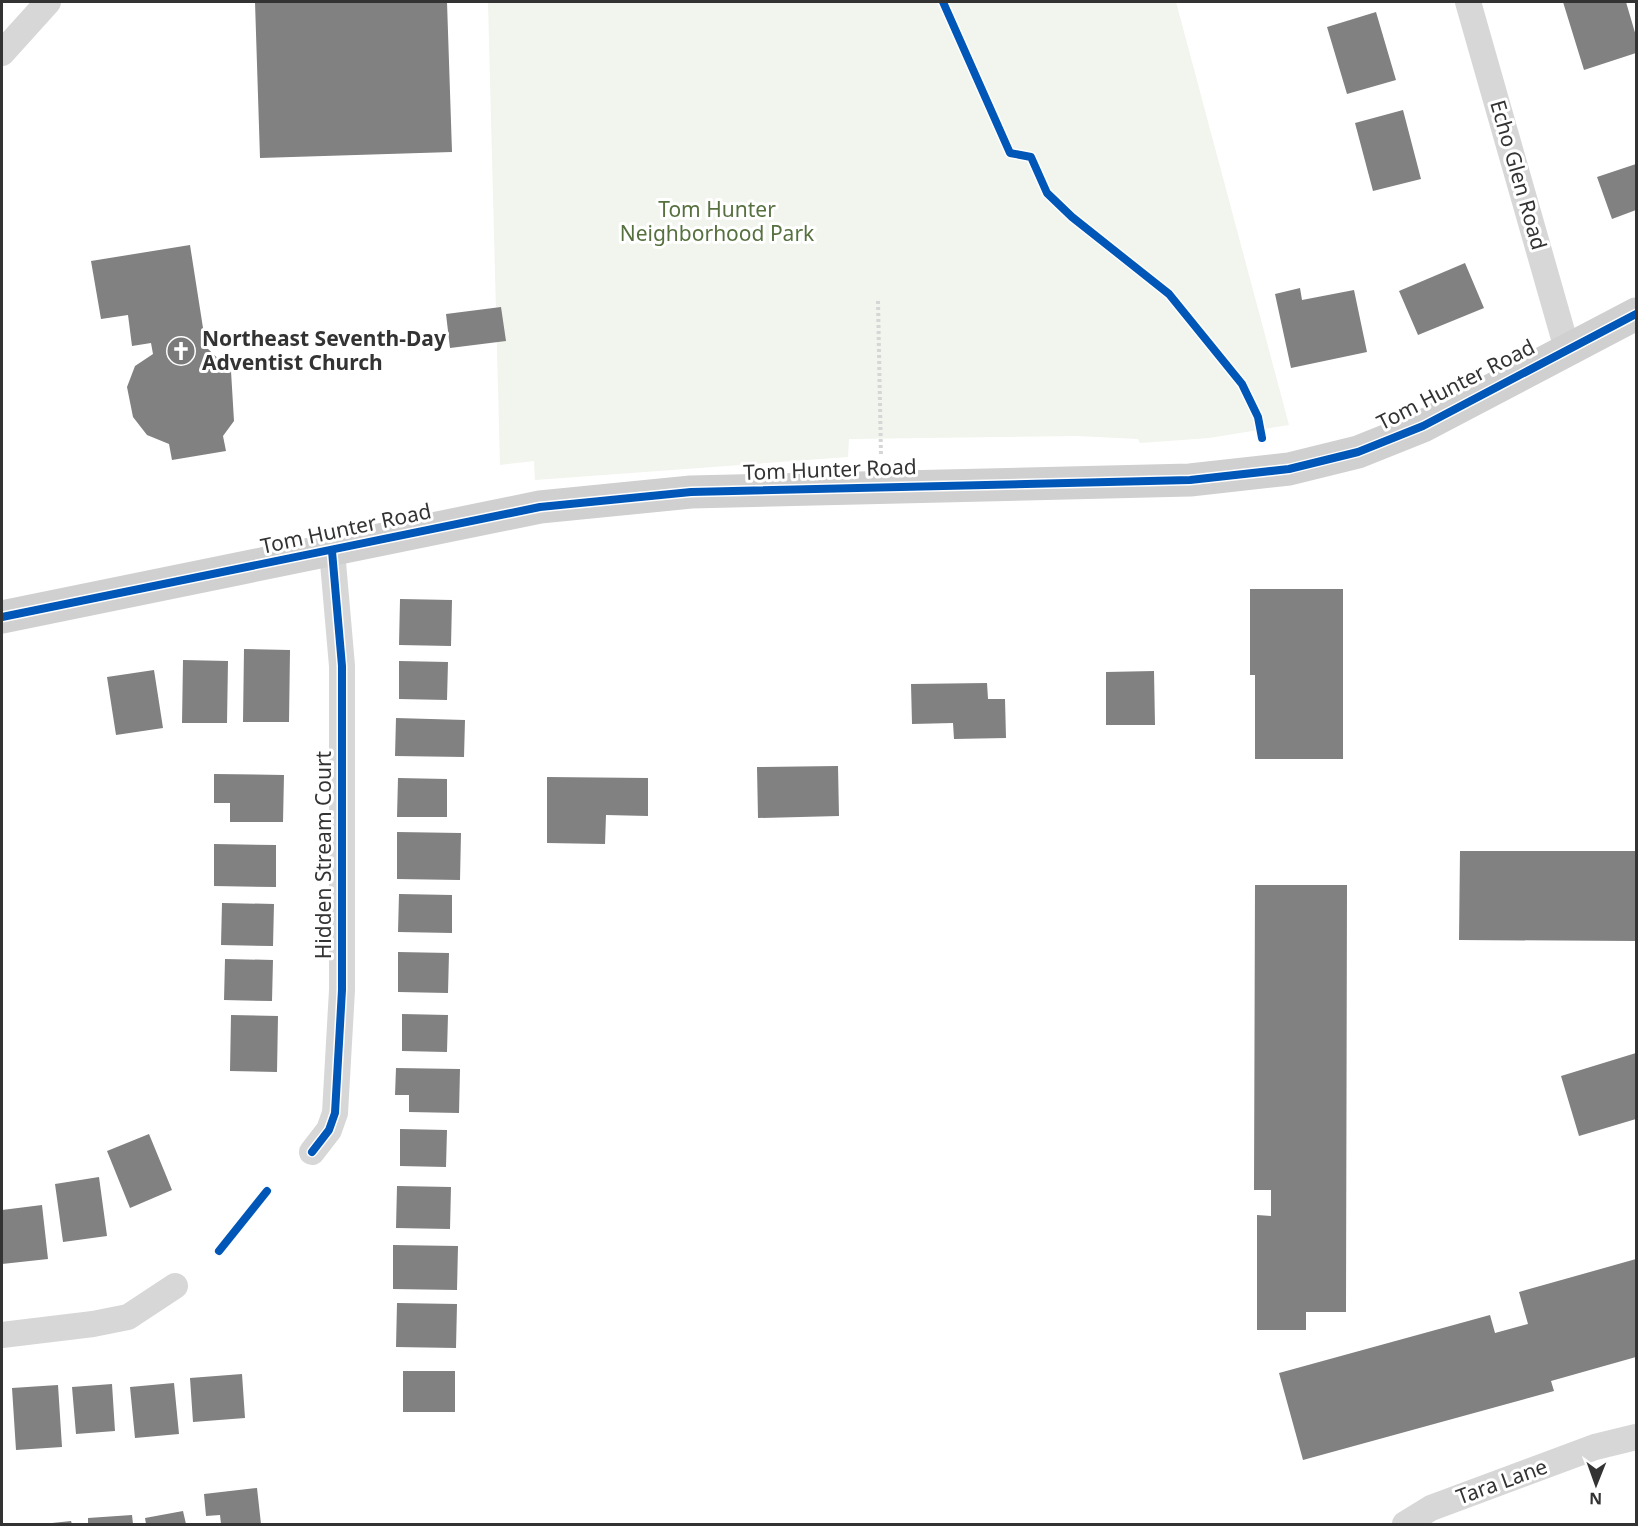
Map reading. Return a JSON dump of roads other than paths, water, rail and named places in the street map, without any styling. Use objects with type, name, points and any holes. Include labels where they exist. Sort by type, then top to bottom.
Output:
[{"type":"street","points":[[2,53],[48,2]]},
{"type":"street","name":"Echo Glen Road","points":[[1468,2],[1567,349]]},
{"type":"street","name":"Tom Hunter Road","points":[[2,617],[540,507],[691,492],[1190,480],[1289,469],[1358,452],[1423,426],[1636,314]]},
{"type":"street","name":"Hidden Stream Court","points":[[312,1152],[329,1130],[335,1113],[342,990],[342,666],[332,551]]},
{"type":"street","points":[[2,1335],[83,1326],[128,1317],[175,1286]]},
{"type":"street","name":"Tara Lane","points":[[1405,1524],[1431,1508],[1595,1448],[1636,1437]]},
{"type":"place","name":"Northeast Seventh-Day Adventist Church","points":[[181,351]]},
{"type":"park label","name":"Tom Hunter Neighborhood Park","points":[[717,222]]}]
